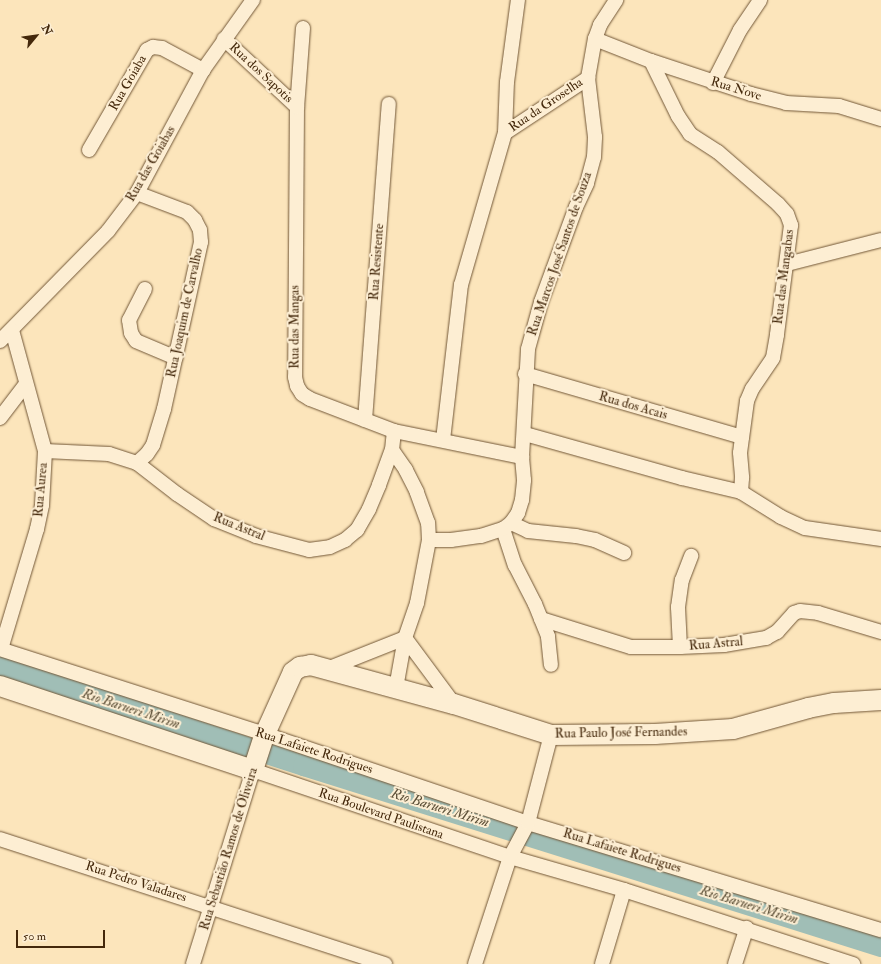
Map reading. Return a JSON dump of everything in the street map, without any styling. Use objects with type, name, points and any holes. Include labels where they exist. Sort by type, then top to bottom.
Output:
[{"type":"main road","name":"Rua Paulo José Fernandes","points":[[264,739],[293,672],[300,667],[311,665],[454,704],[551,735],[655,734],[733,729],[808,708],[834,703],[881,700]]},
{"type":"main road","points":[[0,686],[254,767]]},
{"type":"main road","name":"Rua Sebastião Ramos de Oliveira","points":[[254,767],[264,739]]},
{"type":"street","name":"Rua das Goiabas","points":[[0,341],[108,231],[137,193],[203,70],[253,0]]},
{"type":"street","points":[[443,440],[461,285],[505,133],[507,82],[518,0]]},
{"type":"street","name":"Rua Marcos José Santos de Souza","points":[[507,526],[518,513],[522,500],[524,480],[522,457],[525,434],[525,374],[533,327],[576,207],[587,183],[594,157],[595,137],[588,78],[595,39],[606,13],[616,0]]},
{"type":"street","points":[[713,83],[740,30],[760,0]]},
{"type":"street","name":"Rua das Mangas","points":[[303,28],[297,107],[295,377],[302,394],[310,399],[394,431],[522,457]]},
{"type":"street","name":"Rua dos Sapotis","points":[[224,39],[297,107]]},
{"type":"street","name":"Rua Nove","points":[[595,39],[713,83],[786,103],[839,106],[881,119]]},
{"type":"street","name":"Rua Goiaba","points":[[89,150],[147,50],[153,47],[162,48],[203,70]]},
{"type":"street","name":"Rua das Mangabas","points":[[651,61],[678,116],[690,134],[718,152],[778,204],[786,214],[791,225],[787,264],[773,358],[752,388],[746,401],[742,437],[741,492]]},
{"type":"street","name":"Rua da Groselha","points":[[505,133],[588,78]]},
{"type":"street","name":"Rua Resistente","points":[[365,420],[389,104]]},
{"type":"street","name":"Rua Joaquim de Carvalho","points":[[137,193],[187,212],[195,220],[200,230],[201,242],[164,409],[153,445],[147,454],[137,463]]},
{"type":"street","points":[[787,264],[881,240]]},
{"type":"street","points":[[145,289],[129,320],[131,333],[136,341],[176,358]]},
{"type":"street","name":"Rua Aurea","points":[[1,649],[37,528],[42,505],[44,451],[12,330]]},
{"type":"street","name":"Rua dos Acais","points":[[525,374],[742,437]]},
{"type":"street","points":[[0,418],[26,384]]},
{"type":"street","name":"Rua Astral","points":[[44,451],[109,454],[137,463],[177,494],[214,518],[256,536],[309,550],[330,547],[345,540],[357,530],[369,509],[392,450],[394,431]]},
{"type":"street","points":[[525,434],[682,478],[741,492],[781,517],[806,528],[881,539]]},
{"type":"street","points":[[392,450],[406,470],[417,492],[428,523],[429,540],[419,596],[405,638],[396,688]]},
{"type":"street","points":[[429,540],[451,540],[481,536],[507,526],[528,531],[576,536],[595,540],[624,553]]},
{"type":"street","points":[[507,526],[515,565],[541,619],[548,638],[551,665]]},
{"type":"street","points":[[680,647],[678,607],[682,580],[691,556]]},
{"type":"street","name":"Rua Astral","points":[[541,619],[631,647],[724,645],[766,638],[777,632],[794,613],[800,611],[818,613],[881,632]]},
{"type":"street","points":[[327,669],[405,638]]},
{"type":"street","points":[[405,638],[454,704]]},
{"type":"street","name":"Rua Lafaiete Rodrigues","points":[[1,649],[264,739],[526,826],[881,930]]},
{"type":"street","points":[[475,964],[512,853],[526,826],[551,735]]},
{"type":"street","name":"Rua Boulevard Paulistana","points":[[254,767],[512,853]]},
{"type":"street","name":"Rua Sebastião Ramos de Oliveira","points":[[193,964],[212,907],[254,767]]},
{"type":"street","name":"Rua Pedro Valadares","points":[[0,839],[385,964]]},
{"type":"street","points":[[512,853],[747,928],[853,964]]},
{"type":"street","points":[[602,964],[624,890]]},
{"type":"street","points":[[735,964],[747,928]]},
{"type":"waterway","name":"Rio Barueri Mirim","points":[[0,666],[303,765],[881,946]]}]
